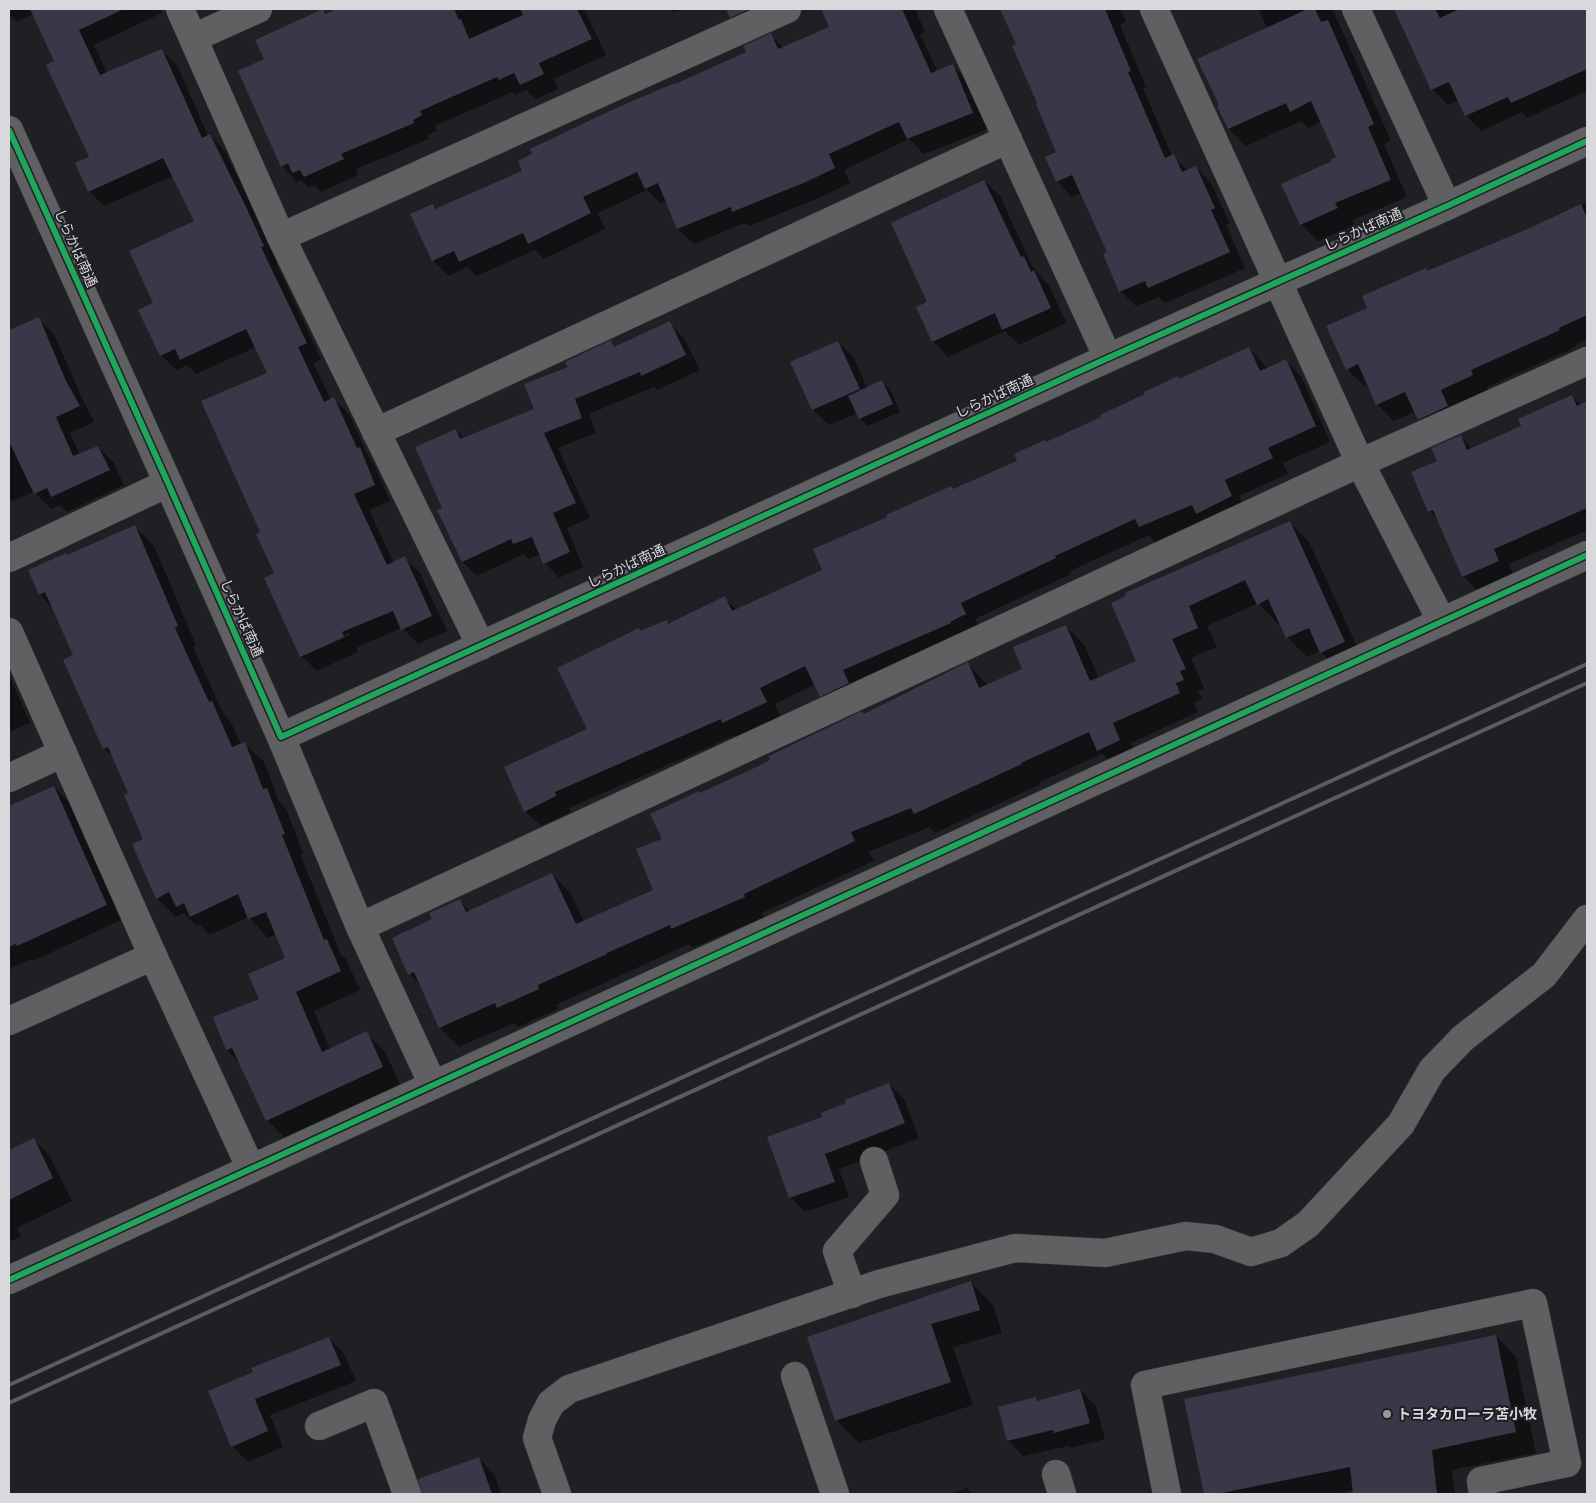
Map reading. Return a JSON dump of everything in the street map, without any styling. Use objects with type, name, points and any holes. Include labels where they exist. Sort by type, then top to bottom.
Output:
[{"type":"street","points":[[180,9],[282,237],[481,646]]},
{"type":"street","points":[[193,38],[258,9]]},
{"type":"street","points":[[282,237],[787,9]]},
{"type":"street","points":[[948,9],[1108,358]]},
{"type":"street","points":[[1154,9],[1360,463],[1442,622]]},
{"type":"street","points":[[1356,9],[1447,206]]},
{"type":"street","name":"しらかば南通","points":[[9,130],[281,737],[1587,141]]},
{"type":"street","points":[[376,432],[1008,139]]},
{"type":"street","points":[[360,927],[1360,463],[1587,360]]},
{"type":"street","points":[[9,558],[168,483]]},
{"type":"street","points":[[9,1280],[1587,555]]},
{"type":"street","points":[[9,632],[153,956],[251,1169]]},
{"type":"street","points":[[281,737],[360,927],[434,1085]]},
{"type":"street","points":[[9,778],[63,753]]},
{"type":"street","points":[[557,1494],[538,1438],[542,1420],[551,1403],[569,1388],[879,1284],[1015,1248],[1105,1253],[1186,1236],[1215,1239],[1250,1252],[1281,1244],[1308,1224],[1401,1124],[1432,1070],[1463,1038],[1544,975],[1587,919]]},
{"type":"street","points":[[9,1021],[153,956]]},
{"type":"street","points":[[852,1294],[837,1251],[885,1195],[874,1161]]},
{"type":"street","points":[[1167,1494],[1145,1385],[1533,1303],[1567,1463],[1481,1481],[1483,1494]]},
{"type":"street","points":[[795,1376],[835,1494]]},
{"type":"street","points":[[319,1426],[374,1403],[407,1494]]},
{"type":"building","points":[[30,9],[124,9],[79,30],[100,75],[162,49],[202,138],[210,134],[264,246],[261,247],[307,343],[298,347],[324,402],[334,397],[357,448],[360,447],[375,485],[354,494],[387,565],[405,556],[432,616],[401,630],[393,611],[342,632],[344,637],[300,657],[264,578],[274,573],[256,534],[260,532],[201,401],[267,373],[246,329],[180,360],[175,349],[160,356],[138,310],[153,303],[129,251],[194,221],[163,158],[88,192],[75,163],[89,157],[46,65],[54,61]]},
{"type":"building","points":[[323,9],[325,14],[336,9],[454,9],[459,20],[461,19],[469,39],[523,15],[520,9],[577,9],[592,39],[539,63],[544,74],[520,85],[514,73],[499,80],[497,77],[420,111],[422,115],[413,120],[414,123],[341,154],[344,159],[304,177],[300,170],[292,173],[288,163],[281,167],[238,71],[264,59],[255,40]]},
{"type":"building","points":[[726,9],[750,9],[730,18]]},
{"type":"building","points":[[821,9],[902,9],[931,73],[953,64],[973,113],[907,139],[899,122],[829,154],[835,168],[806,182],[732,212],[731,207],[677,229],[658,183],[645,189],[637,172],[583,197],[591,213],[528,244],[523,233],[459,262],[454,251],[432,261],[410,214],[433,204],[435,209],[522,171],[518,161],[532,154],[530,149],[616,108],[746,52],[743,46],[771,33],[778,49],[829,27]]},
{"type":"building","points":[[1000,9],[1105,9],[1131,71],[1128,72],[1165,158],[1174,154],[1182,172],[1196,166],[1215,208],[1211,210],[1230,252],[1148,288],[1145,281],[1119,292],[1103,254],[1107,252],[1072,175],[1056,182],[1045,157],[1056,152],[1012,46],[1016,44]]},
{"type":"building","points":[[1308,9],[1315,9],[1321,22],[1328,20],[1374,124],[1368,127],[1391,180],[1335,203],[1338,208],[1300,225],[1281,184],[1332,161],[1336,157],[1311,101],[1290,112],[1286,103],[1228,129],[1197,59]]},
{"type":"building","points":[[1394,9],[1435,9],[1440,18],[1459,9],[1587,9],[1587,69],[1511,103],[1508,97],[1465,116],[1449,82],[1431,90]]},
{"type":"building","points":[[984,180],[1021,257],[1024,256],[1031,272],[1034,270],[1051,308],[1002,330],[995,313],[932,342],[916,307],[927,302],[891,223]]},
{"type":"building","points":[[1581,204],[1587,218],[1587,315],[1559,328],[1560,330],[1471,370],[1473,375],[1441,390],[1448,406],[1418,420],[1405,392],[1376,405],[1358,364],[1346,370],[1326,326],[1367,308],[1362,296],[1426,268],[1427,271],[1532,227]]},
{"type":"building","points":[[39,317],[66,381],[80,406],[56,417],[73,456],[98,446],[110,470],[51,497],[47,488],[34,494],[9,441],[9,330]]},
{"type":"building","points":[[670,321],[686,355],[641,376],[640,372],[575,399],[582,418],[544,433],[576,503],[553,513],[570,552],[543,564],[532,537],[513,544],[511,539],[462,562],[437,510],[442,508],[415,447],[456,429],[460,439],[534,409],[524,384],[568,367],[565,362],[611,340],[614,347]]},
{"type":"building","points":[[838,341],[860,389],[812,410],[790,362]]},
{"type":"building","points":[[1249,347],[1260,371],[1286,359],[1316,426],[1268,448],[1273,458],[1225,480],[1232,496],[1196,514],[1192,505],[1139,527],[1135,519],[1055,556],[1056,558],[961,603],[966,614],[951,623],[843,670],[849,683],[820,697],[805,666],[760,688],[767,702],[722,723],[721,719],[555,792],[556,796],[524,812],[504,767],[587,729],[557,668],[639,628],[640,631],[667,620],[668,624],[725,596],[732,611],[822,570],[813,549],[887,517],[886,515],[951,486],[953,489],[1017,461],[1014,454],[1101,417],[1100,415],[1178,376],[1179,379]]},
{"type":"building","points":[[882,380],[893,404],[859,419],[848,396]]},
{"type":"building","points":[[1572,395],[1577,406],[1587,401],[1587,508],[1494,549],[1499,561],[1462,577],[1433,510],[1428,512],[1411,472],[1437,461],[1431,448],[1461,435],[1467,450],[1521,426],[1518,419]]},
{"type":"building","points":[[1290,521],[1345,642],[1320,653],[1309,628],[1286,638],[1268,599],[1257,605],[1245,580],[1189,606],[1198,628],[1172,639],[1186,669],[1180,671],[1184,680],[1176,683],[1180,693],[1113,723],[1120,740],[1097,751],[1089,732],[914,814],[911,808],[851,832],[855,841],[744,894],[745,897],[671,929],[670,925],[607,953],[538,985],[539,989],[497,1008],[495,1003],[439,1028],[414,972],[408,975],[392,938],[432,919],[429,913],[460,899],[466,912],[552,873],[576,924],[653,890],[636,849],[662,839],[650,814],[767,762],[770,759],[769,756],[862,711],[864,714],[968,662],[979,688],[1022,669],[1013,647],[1066,625],[1090,681],[1136,661],[1111,603],[1126,596],[1125,593]]},
{"type":"building","points":[[135,525],[178,626],[175,628],[209,702],[212,701],[232,747],[245,742],[263,789],[267,788],[285,834],[282,835],[324,940],[327,939],[341,971],[296,992],[322,1052],[367,1031],[383,1067],[266,1121],[232,1048],[226,1050],[213,1017],[259,999],[248,974],[285,958],[266,912],[248,919],[238,894],[190,917],[184,903],[176,907],[169,892],[156,899],[132,844],[143,839],[124,795],[128,793],[108,747],[103,749],[63,660],[73,655],[45,592],[39,595],[28,570]]},
{"type":"building","points":[[54,786],[107,905],[17,946],[16,944],[9,947],[9,806]]},
{"type":"building","points":[[889,1083],[905,1123],[825,1154],[835,1182],[789,1198],[767,1137],[822,1117],[821,1113],[846,1103],[845,1100]]},
{"type":"building","points":[[34,1138],[53,1178],[9,1200],[9,1150]]},
{"type":"building","points":[[971,1281],[980,1310],[931,1324],[951,1382],[835,1421],[807,1337]]},
{"type":"building","points":[[1496,1335],[1516,1432],[1432,1450],[1437,1494],[1353,1494],[1350,1467],[1217,1494],[1204,1494],[1184,1399]]},
{"type":"building","points":[[329,1337],[341,1365],[255,1399],[268,1431],[231,1447],[208,1391],[253,1372],[251,1368]]},
{"type":"building","points":[[1080,1389],[1090,1423],[1054,1433],[1053,1430],[1007,1441],[998,1407],[1036,1397],[1037,1401]]},
{"type":"building","points":[[479,1457],[492,1494],[422,1494],[418,1479]]},
{"type":"railway","points":[[9,1385],[1587,664]]},
{"type":"railway","points":[[9,1403],[1587,683]]},
{"type":"cycle path","points":[[9,130],[281,737],[1587,141]]},
{"type":"cycle path","points":[[9,1280],[1587,555]]},
{"type":"place","name":"トヨタカローラ苫小牧","points":[[1387,1414]]}]
